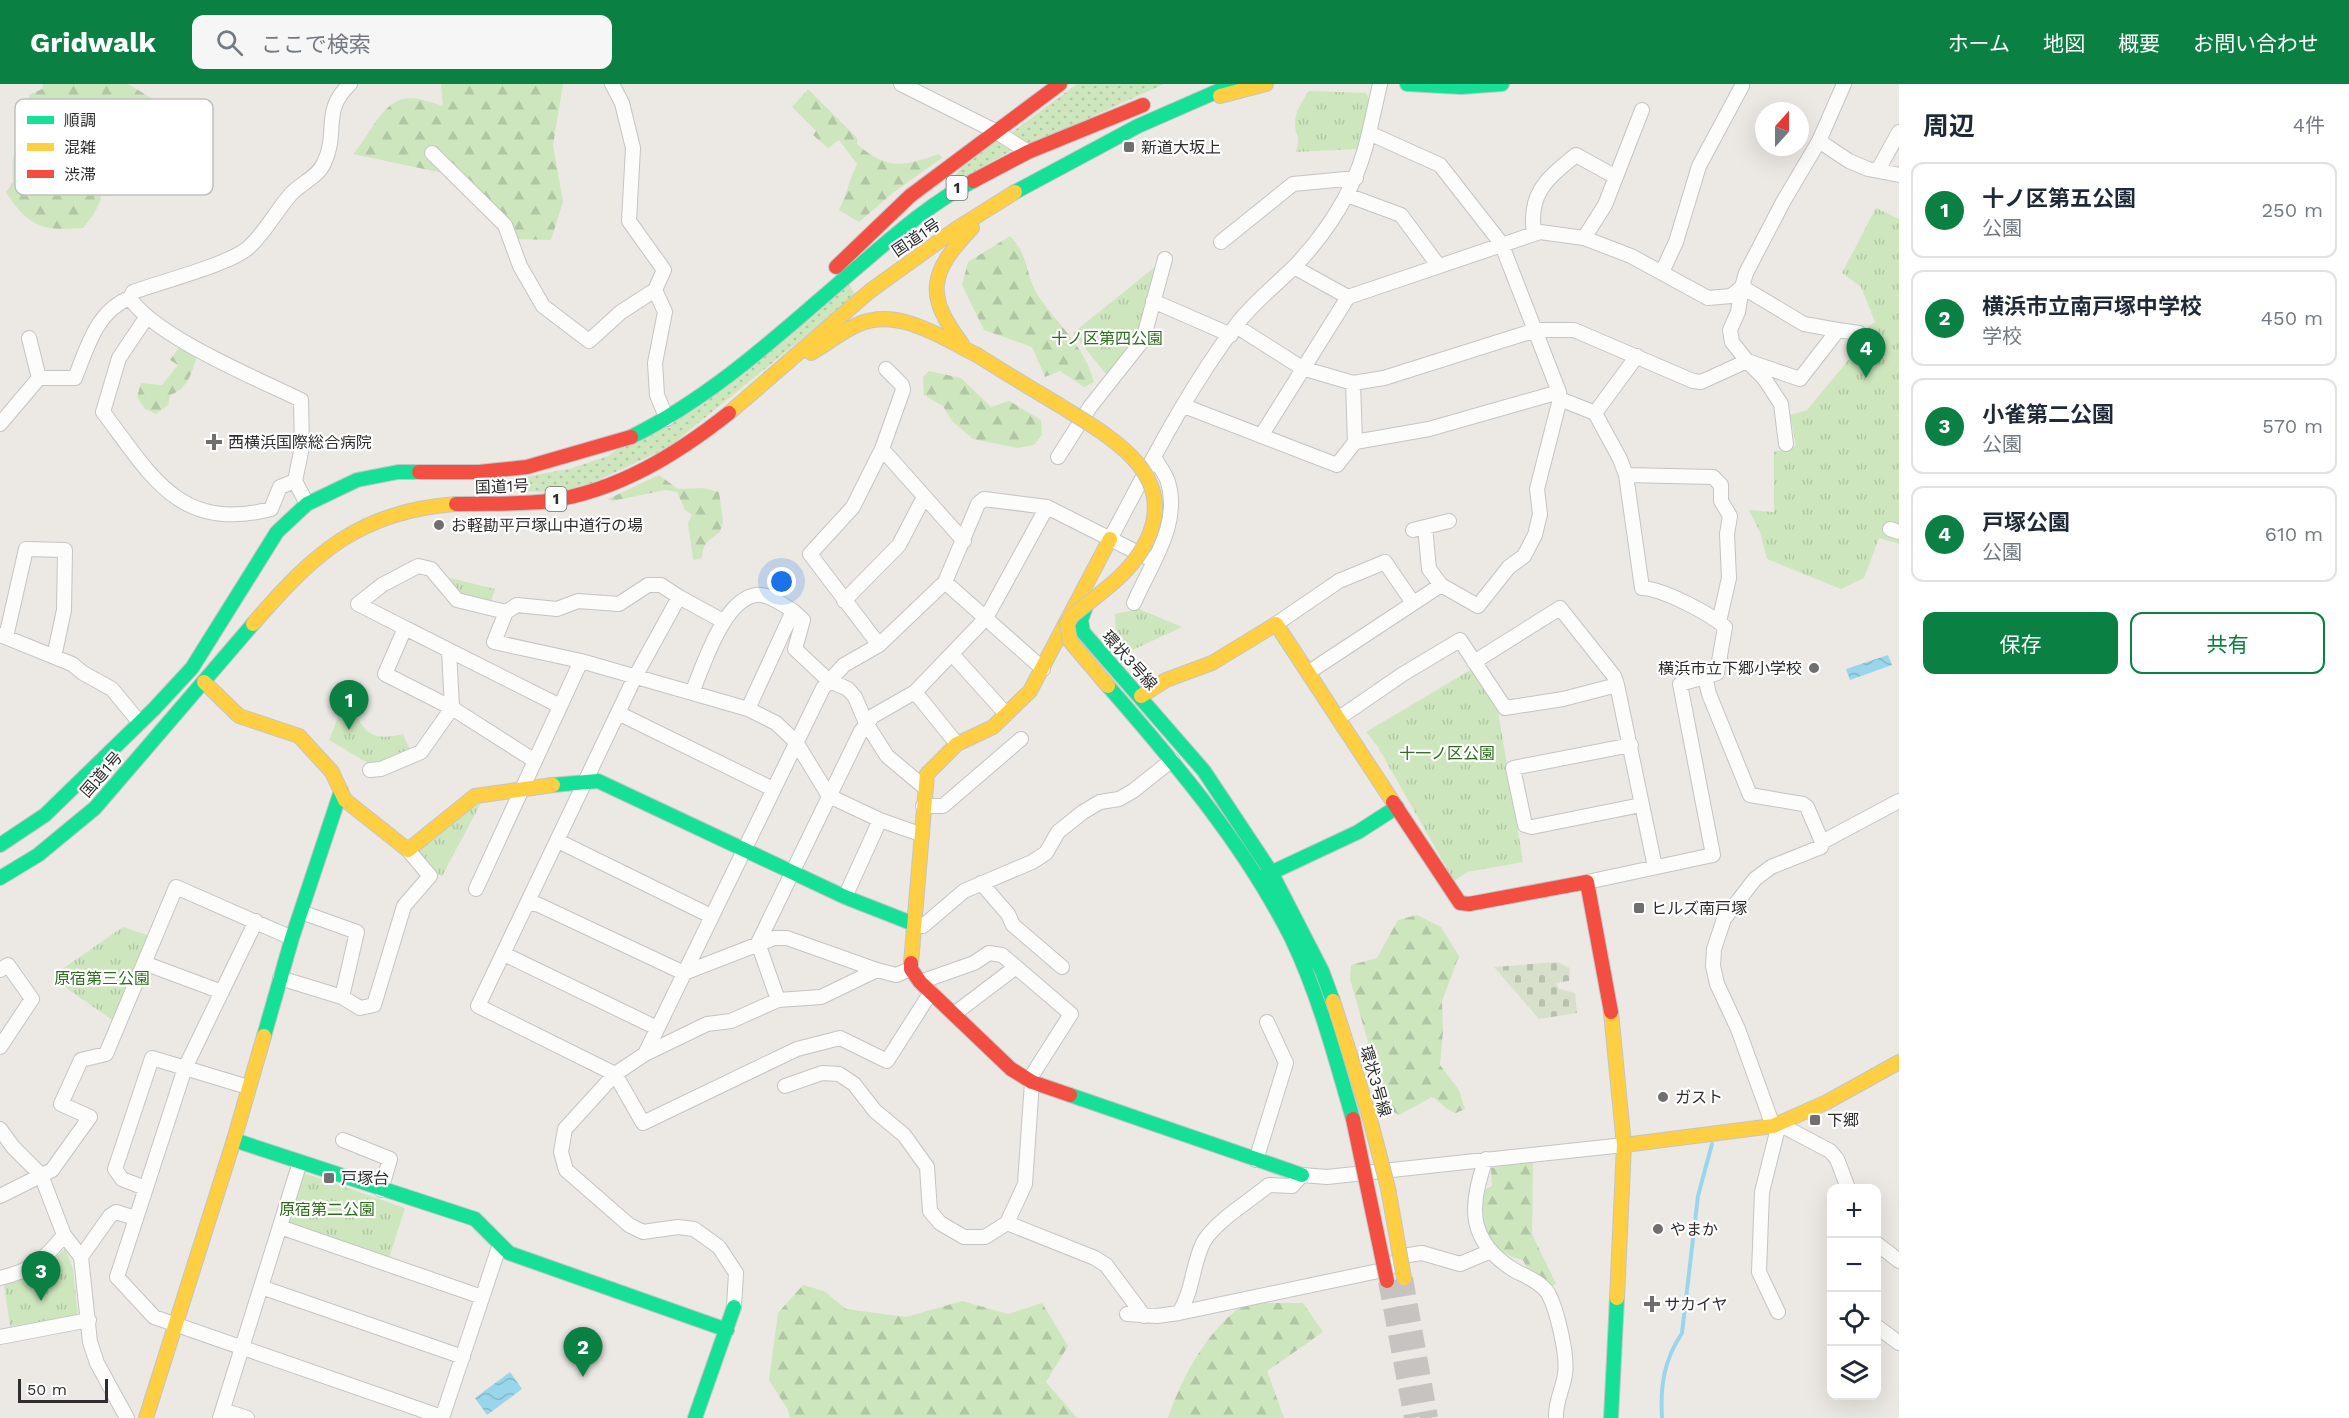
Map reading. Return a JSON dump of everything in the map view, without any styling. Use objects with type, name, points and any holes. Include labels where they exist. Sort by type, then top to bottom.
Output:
[{"type":"main road","name":"国道1号","points":[[757,353],[876,226],[910,196],[1060,84]]},
{"type":"main road","name":"1","points":[[1177,107],[1234,84]]},
{"type":"main road","name":"1","points":[[1177,107],[1266,84]]},
{"type":"main road","points":[[1407,84],[1461,87],[1502,84]]},
{"type":"main road","name":"国道1号","points":[[0,878],[16,870],[59,839],[95,808],[294,576],[327,546],[356,530],[397,514],[429,507],[527,467],[579,455],[622,441],[668,419],[721,383],[933,204],[976,177],[1029,152],[1153,101]]},
{"type":"main road","name":"国道1号","points":[[0,845],[45,814],[140,723],[192,668],[271,541],[308,504],[357,480],[398,472],[545,501],[585,494],[649,468],[728,415],[842,314],[905,264],[994,205],[1079,154],[1177,107]]},
{"type":"main road","points":[[971,352],[950,330],[937,307],[935,279],[949,250],[994,205]]},
{"type":"main road","points":[[787,363],[814,352],[857,323],[877,319],[903,320],[971,352],[1115,440],[1133,454],[1144,468],[1152,486],[1154,518],[1144,546],[1134,561],[1088,601]]},
{"type":"main road","points":[[1110,539],[1030,691],[993,728],[957,744],[927,774],[920,834],[911,969],[920,982],[1011,1069],[1031,1081],[1302,1175]]},
{"type":"main road","name":"環状3号線","points":[[1088,601],[1081,620],[1083,632],[1204,771],[1271,872],[1322,971],[1343,1027],[1369,1115],[1388,1188],[1404,1278]]},
{"type":"main road","name":"環状3号線","points":[[1088,601],[1067,624],[1070,641],[1172,760],[1218,818],[1277,911],[1309,979],[1353,1119],[1387,1281]]},
{"type":"main road","points":[[1141,696],[1166,680],[1212,663],[1276,624],[1460,903],[1469,904],[1587,882],[1611,1013],[1624,1145],[1611,1418]]},
{"type":"main road","points":[[204,682],[239,716],[298,736],[332,772],[340,791],[354,808],[408,850],[475,796],[586,780],[598,781],[845,897],[914,924]]},
{"type":"main road","points":[[146,1418],[234,1140],[300,912],[340,791]]},
{"type":"main road","points":[[1258,879],[1358,832],[1397,807]]},
{"type":"main road","points":[[1624,1145],[1776,1125],[1899,1062]]},
{"type":"main road","points":[[234,1140],[475,1219],[484,1225],[499,1247],[509,1253],[727,1330]]},
{"type":"main road","points":[[695,1418],[734,1307]]},
{"type":"street","points":[[0,424],[39,378],[75,378],[104,316],[117,302],[130,298],[133,292],[226,260],[247,249],[298,187],[321,170],[331,150],[331,118],[338,96],[350,84]]},
{"type":"street","points":[[432,153],[505,225],[520,266],[543,306],[589,341],[621,312],[655,290],[664,270],[630,221],[633,148],[622,103],[612,84]]},
{"type":"street","points":[[901,84],[995,131],[1029,152]]},
{"type":"street","points":[[1110,539],[1184,406],[1233,330],[1261,295],[1294,267],[1327,229],[1362,166],[1380,84]]},
{"type":"street","points":[[1786,444],[1781,404],[1764,378],[1732,342],[1730,330],[1738,312],[1746,273],[1783,202],[1819,141],[1844,84]]},
{"type":"street","points":[[1662,272],[1683,220],[1699,166],[1742,86]]},
{"type":"street","points":[[1584,238],[1605,204],[1614,176],[1642,110]]},
{"type":"street","points":[[1878,170],[1899,132]]},
{"type":"street","points":[[1370,133],[1440,165],[1501,243],[1559,395],[1537,489],[1540,514],[1538,524],[1524,556],[1509,567],[1478,606],[1442,585],[1429,569],[1419,528],[1449,521]]},
{"type":"street","points":[[1819,141],[1849,161],[1868,169],[1899,175]]},
{"type":"street","points":[[1534,233],[1532,220],[1541,185],[1576,155],[1614,176]]},
{"type":"street","points":[[1221,242],[1293,184],[1356,178]]},
{"type":"street","points":[[1347,195],[1401,215],[1438,265]]},
{"type":"street","points":[[1261,436],[1348,297],[1438,265],[1483,252],[1501,243],[1534,233],[1584,238],[1631,256],[1708,298],[1731,296],[1742,287]]},
{"type":"street","points":[[1058,457],[1090,407],[1143,340],[1165,259]]},
{"type":"street","points":[[1294,267],[1348,297]]},
{"type":"street","points":[[1742,287],[1804,324],[1859,333]]},
{"type":"street","points":[[655,290],[665,312],[655,363],[657,395],[668,419]]},
{"type":"street","points":[[130,298],[146,318],[207,354],[301,400],[302,447],[295,482],[308,504]]},
{"type":"street","points":[[1153,301],[1233,330],[1302,368],[1353,383],[1384,378],[1536,330],[1574,330],[1701,382],[1747,361],[1800,379],[1838,330]]},
{"type":"street","points":[[146,318],[119,358],[103,412],[164,491],[203,512],[244,516],[271,509],[280,487],[295,482]]},
{"type":"street","points":[[29,338],[39,378]]},
{"type":"street","points":[[1595,413],[1637,356]]},
{"type":"street","points":[[879,645],[810,554],[853,507],[882,449],[903,390],[902,385],[886,369]]},
{"type":"street","points":[[1184,406],[1337,465],[1355,442],[1353,383]]},
{"type":"street","points":[[1355,442],[1429,429],[1559,395],[1595,413],[1620,459],[1626,476],[1642,588],[1651,588],[1725,627],[1718,673],[1680,684],[1713,855],[1587,882]]},
{"type":"street","points":[[882,449],[964,541]]},
{"type":"street","points":[[1134,603],[1165,540],[1169,523],[1168,481],[1154,457]]},
{"type":"street","points":[[1626,476],[1713,477],[1721,485],[1722,501],[1730,516],[1727,534],[1729,578],[1719,622]]},
{"type":"street","points":[[844,601],[899,545],[924,497]]},
{"type":"street","points":[[645,1054],[828,680],[844,665],[879,645],[945,582],[978,504],[984,499],[1047,507],[1154,561]]},
{"type":"street","points":[[778,1000],[758,944],[866,723],[873,716],[915,692],[986,618],[1047,507]]},
{"type":"street","points":[[54,657],[64,610],[65,550],[27,549],[3,636],[54,657],[72,664],[83,673],[112,689],[125,708],[140,723]]},
{"type":"street","points":[[1276,624],[1339,581],[1385,562],[1413,603]]},
{"type":"street","points":[[506,612],[457,600],[431,569],[418,566],[382,585],[358,604],[560,706]]},
{"type":"street","points":[[945,582],[1043,669]]},
{"type":"street","points":[[484,667],[506,612],[517,605],[557,609],[578,601],[619,604],[648,585],[661,585],[723,621]]},
{"type":"street","points":[[1309,672],[1442,585]]},
{"type":"street","points":[[692,693],[723,621],[744,598],[758,594],[776,601],[793,611],[802,620],[795,649],[828,680],[848,689],[855,697],[866,723],[887,756],[924,787]]},
{"type":"street","points":[[679,597],[635,677],[478,1006],[615,1074],[643,1123],[797,1049],[840,1038],[887,1061],[931,993]]},
{"type":"street","points":[[1474,662],[1560,608],[1614,676],[1631,745],[1655,867]]},
{"type":"street","points":[[748,709],[793,611]]},
{"type":"street","points":[[405,628],[385,674],[452,708],[535,761]]},
{"type":"street","points":[[1339,718],[1403,674],[1460,640],[1505,708],[1563,699],[1617,685]]},
{"type":"street","points":[[494,642],[581,661],[748,709],[776,723],[796,742],[829,796],[880,820],[920,834]]},
{"type":"street","points":[[370,770],[381,769],[421,752],[452,708],[449,650]]},
{"type":"street","points":[[952,654],[1006,714]]},
{"type":"street","points":[[476,889],[581,661]]},
{"type":"street","points":[[1705,677],[1709,694],[1750,795],[1803,804],[1821,842]]},
{"type":"street","points":[[915,692],[957,744]]},
{"type":"street","points":[[618,713],[773,789]]},
{"type":"street","points":[[923,806],[943,806],[1021,739]]},
{"type":"street","points":[[1631,745],[1513,768],[1525,825],[1532,827],[1641,805]]},
{"type":"street","points":[[914,924],[922,926],[964,891],[1032,862],[1046,853],[1058,832],[1083,812],[1100,802],[1119,799],[1133,791],[1172,760]]},
{"type":"street","points":[[1778,1312],[1759,1272],[1762,1192],[1776,1125],[1738,1029],[1717,984],[1713,966],[1714,949],[1725,919],[1755,879],[1771,867],[1821,846],[1821,842],[1899,801]]},
{"type":"street","points":[[845,897],[880,820]]},
{"type":"street","points":[[558,841],[711,916]]},
{"type":"street","points":[[280,978],[342,997],[360,1008],[374,1005],[404,906],[430,876],[408,850]]},
{"type":"street","points":[[981,883],[1008,914],[1012,925],[1062,967]]},
{"type":"street","points":[[0,1196],[52,1170],[90,1117],[61,1104],[81,1060],[106,1054],[176,887],[292,938]]},
{"type":"street","points":[[529,902],[539,904],[684,973],[774,938],[787,938],[896,975],[911,969]]},
{"type":"street","points":[[300,912],[357,932],[342,997]]},
{"type":"street","points":[[256,921],[185,1068],[117,1277],[154,1317],[442,1418],[499,1247]]},
{"type":"street","points":[[785,1086],[822,1073],[839,1074],[854,1084],[875,1112],[904,1135],[927,1167],[930,1211],[940,1223],[964,1237],[985,1237],[1007,1223],[1025,1184],[1031,1081],[1071,1014],[1002,955],[989,953],[974,963],[920,982]]},
{"type":"street","points":[[504,954],[657,1029]]},
{"type":"street","points":[[144,963],[222,992]]},
{"type":"street","points":[[0,970],[8,965],[32,999],[0,1047]]},
{"type":"street","points":[[954,1014],[1016,967]]},
{"type":"street","points":[[734,1307],[736,1273],[720,1247],[694,1229],[678,1227],[643,1232],[636,1228],[566,1170],[561,1152],[565,1129],[615,1074],[645,1054],[707,1024],[731,1021],[778,1000],[821,997],[877,970]]},
{"type":"street","points":[[1256,1160],[1286,1063],[1267,1022]]},
{"type":"street","points":[[145,1188],[122,1179],[115,1169],[153,1058],[248,1087]]},
{"type":"street","points":[[1776,1125],[1830,1151],[1837,1159],[1846,1184]]},
{"type":"street","points":[[0,1129],[13,1147],[41,1175],[64,1235],[81,1257],[90,1342],[98,1363],[127,1418]]},
{"type":"street","points":[[343,1140],[390,1160],[381,1190]]},
{"type":"street","points":[[1179,1313],[1188,1299],[1203,1244],[1212,1231],[1269,1185],[1292,1186],[1302,1175],[1327,1177],[1624,1145]]},
{"type":"street","points":[[1486,1159],[1479,1179],[1474,1208],[1481,1239],[1504,1263],[1541,1285],[1548,1293],[1556,1315],[1566,1366],[1555,1406],[1556,1418]]},
{"type":"street","points":[[247,1418],[222,1414],[300,1162]]},
{"type":"street","points":[[81,1257],[110,1216],[116,1212],[135,1218]]},
{"type":"street","points":[[1007,1223],[1101,1262],[1127,1290],[1144,1316]]},
{"type":"street","points":[[280,1227],[482,1297]]},
{"type":"street","points":[[0,1278],[23,1272],[43,1261],[64,1235]]},
{"type":"street","points":[[1881,1247],[1899,1261]]},
{"type":"street","points":[[1127,1314],[1144,1316],[1179,1313],[1388,1269],[1402,1256],[1422,1253],[1460,1264],[1491,1251]]},
{"type":"street","points":[[261,1287],[463,1356]]},
{"type":"street","points":[[0,1337],[89,1320]]},
{"type":"street","points":[[1881,1329],[1899,1342]]},
{"type":"green space","points":[[43,84],[128,84],[151,98],[29,99],[29,95],[42,89]]},
{"type":"green space","points":[[441,84],[563,84],[553,145],[563,202],[551,240],[517,239],[457,176],[353,154],[377,120],[391,105],[400,100],[414,98],[443,106]]},
{"type":"green space","points":[[1077,84],[1164,84],[1025,147],[1007,136]]},
{"type":"green space","points":[[808,89],[857,138],[857,144],[878,159],[896,164],[939,154],[942,158],[894,192],[859,222],[839,210],[857,164],[839,140],[828,148],[813,135],[816,131],[792,107]]},
{"type":"green space","points":[[1309,91],[1366,93],[1370,101],[1357,149],[1296,152],[1298,139],[1295,119]]},
{"type":"green space","points":[[997,141],[1012,150],[943,190],[962,167]]},
{"type":"green space","points":[[15,150],[15,195],[101,195],[96,210],[83,228],[47,227],[29,220],[22,213],[6,192],[13,182]]},
{"type":"green space","points":[[1876,208],[1899,219],[1899,544],[1879,538],[1864,578],[1841,589],[1767,559],[1760,532],[1749,510],[1774,512],[1774,452],[1796,446],[1790,415],[1807,410],[1860,346],[1861,332],[1875,322],[1861,287],[1842,273]]},
{"type":"green space","points":[[1010,236],[1021,251],[1031,282],[1039,297],[1078,347],[1094,382],[1084,387],[1060,371],[1045,377],[1032,347],[984,330],[962,285],[968,262]]},
{"type":"green space","name":"十ノ区第四公園","points":[[1156,266],[1138,340],[1111,374],[1105,373],[1073,333]]},
{"type":"green space","points":[[849,285],[855,294],[847,302],[669,447],[573,492],[490,491],[494,484],[502,481],[569,469],[608,456]]},
{"type":"green space","points":[[181,345],[197,356],[188,379],[181,389],[170,395],[168,405],[156,414],[145,409],[137,397],[141,383],[162,385],[178,365],[170,360]]},
{"type":"green space","points":[[929,371],[961,378],[991,407],[1009,401],[1041,420],[1042,435],[1034,445],[1018,448],[973,439],[952,421],[943,406],[924,395],[923,377]]},
{"type":"green space","points":[[659,475],[678,489],[703,488],[719,492],[723,521],[720,532],[705,546],[702,558],[693,560],[688,523],[692,515],[685,510],[677,492],[666,490],[612,501],[608,499]]},
{"type":"green space","points":[[450,578],[495,589],[490,604],[459,595]]},
{"type":"green space","points":[[1139,609],[1182,627],[1126,653],[1116,643],[1115,614]]},
{"type":"green space","name":"十一ノ区公園","points":[[1472,669],[1498,711],[1523,862],[1467,872],[1454,881],[1378,747],[1366,732]]},
{"type":"green space","points":[[347,696],[366,730],[380,736],[403,734],[411,752],[371,765],[329,740]]},
{"type":"green space","points":[[482,801],[442,876],[433,872],[415,851]]},
{"type":"green space","points":[[1417,915],[1441,927],[1459,956],[1442,1001],[1443,1031],[1440,1065],[1459,1090],[1465,1109],[1456,1113],[1432,1097],[1399,1115],[1387,1108],[1350,979],[1351,965],[1377,958],[1398,920]]},
{"type":"green space","name":"原宿第三公園","points":[[123,927],[150,936],[114,1021],[69,990],[55,974]]},
{"type":"green space","points":[[1557,962],[1570,968],[1569,981],[1556,983],[1559,989],[1575,993],[1577,1013],[1539,1019],[1494,967]]},
{"type":"green space","points":[[1533,1161],[1532,1234],[1556,1284],[1547,1288],[1529,1273],[1523,1260],[1510,1256],[1493,1243],[1488,1235],[1483,1215],[1481,1191],[1492,1186],[1491,1168]]},
{"type":"green space","name":"原宿第二公園","points":[[304,1173],[405,1208],[389,1258],[285,1222]]},
{"type":"green space","points":[[65,1249],[73,1269],[78,1317],[10,1326],[4,1285],[36,1275]]},
{"type":"green space","points":[[803,1285],[824,1291],[846,1309],[906,1317],[962,1301],[1008,1314],[1042,1303],[1068,1346],[1046,1382],[1077,1418],[790,1418],[788,1410],[769,1380],[778,1313]]},
{"type":"green space","points":[[1256,1303],[1303,1303],[1323,1332],[1267,1371],[1284,1418],[1168,1418],[1186,1375],[1212,1334],[1236,1310]]},
{"type":"water","points":[[1888,655],[1892,665],[1850,680],[1846,669]]},
{"type":"water","points":[[510,1372],[522,1389],[487,1415],[475,1398]]},
{"type":"waterway","points":[[1662,1418],[1664,1374],[1671,1353],[1682,1333],[1698,1196],[1712,1144]]},
{"type":"tunnel","points":[[1404,1278],[1429,1418]]},
{"type":"tunnel","points":[[1387,1281],[1413,1418]]},
{"type":"traffic: fast","points":[[1015,192],[1138,126],[1234,84]]},
{"type":"traffic: fast","points":[[1407,84],[1461,87],[1502,84]]},
{"type":"traffic: fast","points":[[631,437],[663,420],[722,380],[914,220],[973,181]]},
{"type":"traffic: fast","points":[[0,845],[45,815],[154,709],[192,668],[277,532],[307,504],[357,480],[398,472],[419,472]]},
{"type":"traffic: fast","points":[[1088,601],[1081,620],[1083,632],[1204,771],[1271,872],[1322,971],[1333,1001]]},
{"type":"traffic: fast","points":[[0,878],[38,855],[95,808],[253,624]]},
{"type":"traffic: fast","points":[[1108,686],[1207,806],[1230,837],[1272,903],[1291,937],[1310,981],[1326,1026],[1353,1119]]},
{"type":"traffic: fast","points":[[553,785],[598,781],[845,897],[914,924]]},
{"type":"traffic: fast","points":[[264,1036],[292,938],[341,791]]},
{"type":"traffic: fast","points":[[1260,878],[1358,832],[1397,807]]},
{"type":"traffic: fast","points":[[1070,1095],[1302,1175]]},
{"type":"traffic: fast","points":[[234,1140],[475,1219],[509,1253],[727,1330]]},
{"type":"traffic: fast","points":[[1611,1418],[1617,1298]]},
{"type":"traffic: fast","points":[[695,1418],[734,1307]]},
{"type":"traffic: slow","points":[[1220,96],[1266,84]]},
{"type":"traffic: slow","points":[[729,413],[870,291],[956,229],[1015,192]]},
{"type":"traffic: slow","points":[[962,344],[942,311],[937,297],[937,284],[940,271],[947,258],[972,228]]},
{"type":"traffic: slow","points":[[811,353],[859,324],[889,319],[935,333],[977,355]]},
{"type":"traffic: slow","points":[[977,355],[1098,429],[1134,459],[1147,476],[1154,496],[1154,518],[1146,542],[1123,574],[1072,616],[1067,624],[1070,641],[1108,686]]},
{"type":"traffic: slow","points":[[253,624],[296,577],[341,540],[392,516],[422,508],[456,504]]},
{"type":"traffic: slow","points":[[911,963],[927,774],[957,744],[993,727],[1030,691],[1110,539]]},
{"type":"traffic: slow","points":[[1141,696],[1166,680],[1212,663],[1276,624],[1393,802]]},
{"type":"traffic: slow","points":[[204,682],[239,716],[299,736],[332,772],[345,800],[408,850],[475,796],[553,785]]},
{"type":"traffic: slow","points":[[1333,1001],[1369,1115]]},
{"type":"traffic: slow","points":[[1611,1012],[1624,1145],[1617,1298]]},
{"type":"traffic: slow","points":[[146,1418],[234,1140],[264,1036]]},
{"type":"traffic: slow","points":[[1624,1145],[1773,1126],[1827,1102],[1899,1062]]},
{"type":"traffic: slow","points":[[1369,1115],[1388,1188],[1404,1278]]},
{"type":"traffic: jam","points":[[836,267],[910,196],[1060,84]]},
{"type":"traffic: jam","points":[[973,181],[1028,152],[1143,105]]},
{"type":"traffic: jam","points":[[456,504],[549,501],[598,489],[622,480],[667,457],[729,413]]},
{"type":"traffic: jam","points":[[419,472],[479,472],[527,467],[631,437]]},
{"type":"traffic: jam","points":[[1393,802],[1460,903],[1469,904],[1587,882],[1611,1012]]},
{"type":"traffic: jam","points":[[911,963],[911,969],[920,982],[1011,1069],[1032,1082],[1070,1095]]},
{"type":"traffic: jam","points":[[1353,1119],[1387,1281]]},
{"type":"place","name":"新道大坂上","points":[[1129,147]]},
{"type":"place","name":"戸塚公園","points":[[1866,378]]},
{"type":"place","name":"西横浜国際総合病院","points":[[214,442]]},
{"type":"place","name":"お軽勘平戸塚山中道行の場","points":[[439,525]]},
{"type":"place","name":"横浜市立下郷小学校","points":[[1814,668]]},
{"type":"place","name":"十ノ区第五公園","points":[[349,730]]},
{"type":"place","name":"ヒルズ南戸塚","points":[[1639,908]]},
{"type":"place","name":"ガスト","points":[[1663,1097]]},
{"type":"place","name":"下郷","points":[[1815,1120]]},
{"type":"place","name":"戸塚台","points":[[329,1178]]},
{"type":"place","name":"やまか","points":[[1658,1229]]},
{"type":"place","name":"小雀第二公園","points":[[41,1301]]},
{"type":"place","name":"サカイヤ","points":[[1652,1304]]},
{"type":"place","name":"横浜市立南戸塚中学校","points":[[583,1377]]}]
